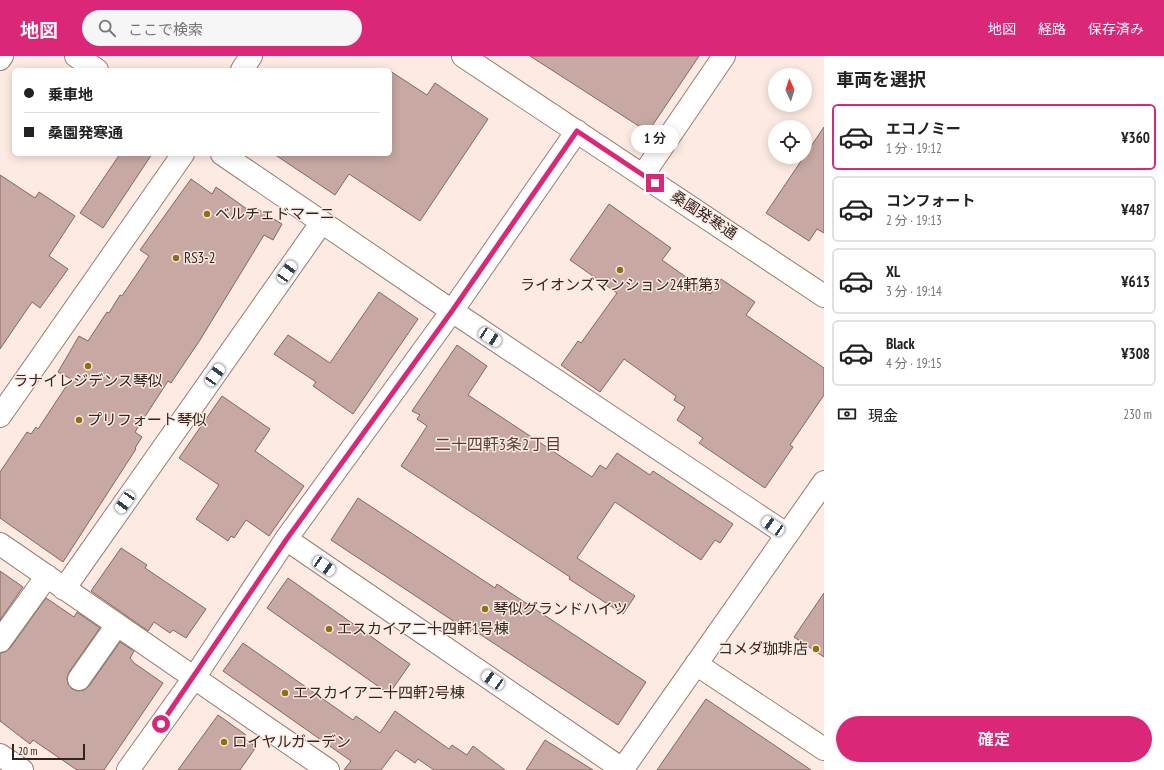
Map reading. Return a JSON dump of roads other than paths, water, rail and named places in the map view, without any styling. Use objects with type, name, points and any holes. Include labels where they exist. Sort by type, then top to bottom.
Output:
[{"type":"street","points":[[76,56],[94,68]]},
{"type":"street","points":[[243,68],[252,56]]},
{"type":"street","name":"桑園発寒通","points":[[463,56],[824,296]]},
{"type":"street","points":[[643,175],[724,56]]},
{"type":"street","points":[[128,770],[194,678],[286,540],[452,311],[577,131]]},
{"type":"street","points":[[0,416],[182,156]]},
{"type":"street","points":[[225,156],[452,311],[786,534]]},
{"type":"street","points":[[64,589],[322,222]]},
{"type":"street","points":[[286,540],[622,769],[824,482]]},
{"type":"street","points":[[0,544],[328,770]]},
{"type":"street","points":[[0,641],[46,576]]},
{"type":"street","points":[[78,679],[116,625]]},
{"type":"street","points":[[696,664],[824,750]]},
{"type":"street","points":[[0,754],[22,770]]},
{"type":"place","name":"ベルチェドマーニ","points":[[207,214]]},
{"type":"place","name":"RS3-2","points":[[176,258]]},
{"type":"place","name":"ライオンズマンション24軒第3","points":[[620,270]]},
{"type":"place","name":"ラナイレジデンス琴似","points":[[88,366]]},
{"type":"place","name":"プリフォート琴似","points":[[79,420]]},
{"type":"place","name":"琴似グランドハイツ","points":[[485,609]]},
{"type":"place","name":"エスカイア二十四軒1号棟","points":[[329,629]]},
{"type":"place","name":"コメダ珈琲店","points":[[816,649]]},
{"type":"place","name":"エスカイア二十四軒2号棟","points":[[285,693]]},
{"type":"place","name":"ロイヤルガーデン","points":[[224,742]]},
{"type":"district","name":"二十四軒3条2丁目","points":[[498,444]]}]
